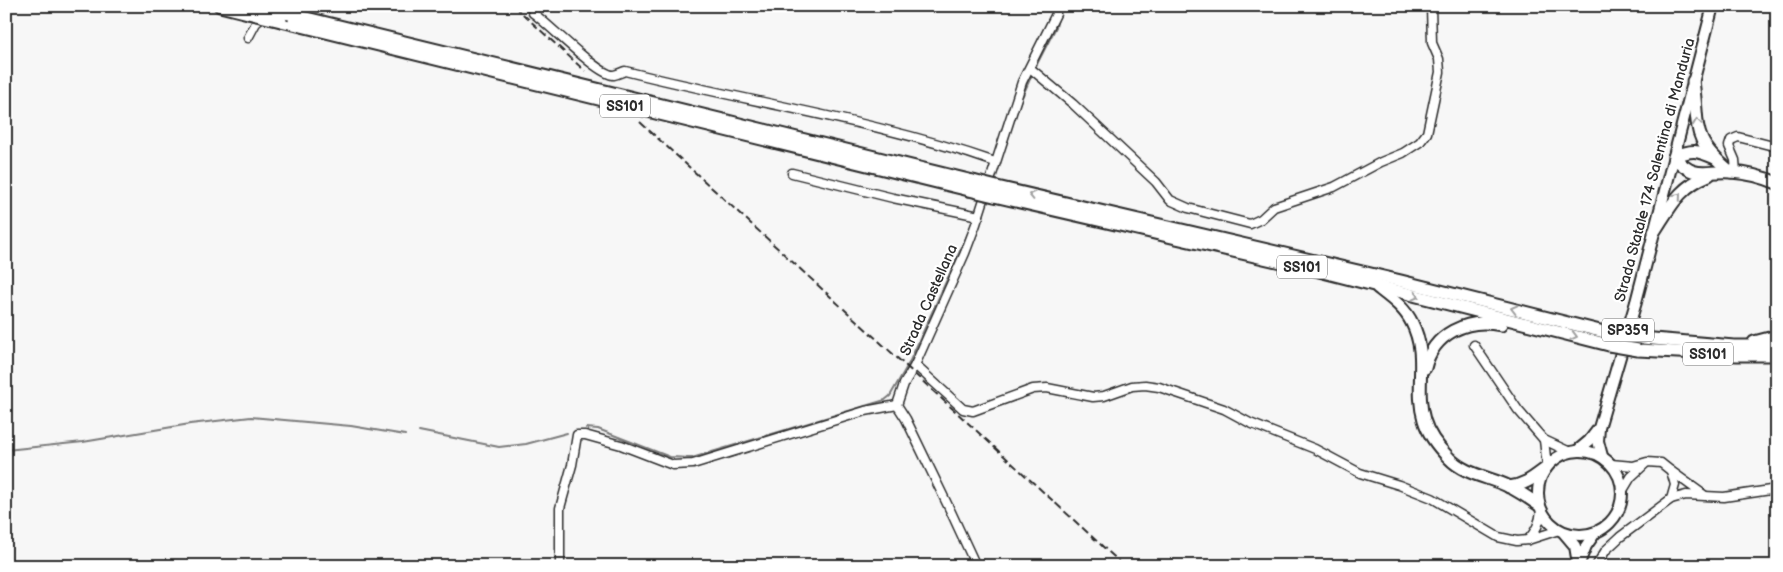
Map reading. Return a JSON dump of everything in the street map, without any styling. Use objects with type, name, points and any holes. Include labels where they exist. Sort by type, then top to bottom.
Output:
[{"type":"highway","name":"SS101","points":[[220,6],[253,9],[1372,284],[1549,330],[1610,340],[1642,338],[1738,346],[1777,346]]},
{"type":"highway","points":[[1693,81],[1695,119],[1698,134],[1714,158]]},
{"type":"highway","points":[[1733,172],[1714,158],[1694,150],[1674,157],[1687,169],[1703,173],[1733,172],[1752,175],[1777,183]]},
{"type":"highway","points":[[1654,232],[1676,196],[1696,180],[1713,173]]},
{"type":"highway","name":"SS101","points":[[996,191],[1401,281],[1610,340],[1638,350],[1777,355]]},
{"type":"highway","points":[[1372,284],[1400,306],[1412,322],[1419,339],[1422,353],[1421,382],[1424,420],[1433,438],[1449,459],[1465,471],[1509,486],[1540,508]]},
{"type":"highway","points":[[1421,382],[1427,358],[1438,342],[1450,331],[1468,324],[1489,322],[1522,329],[1549,330]]},
{"type":"highway","points":[[1738,346],[1777,336]]},
{"type":"highway","points":[[1509,486],[1529,482],[1546,467]]},
{"type":"main road","name":"Strada Statale 174 Salentina di Manduria","points":[[1602,456],[1598,441],[1599,428],[1618,368],[1713,6]]},
{"type":"main road","name":"Strada Statale 174 Salentina di Manduria","points":[[1573,451],[1589,441],[1599,428]]},
{"type":"main road","points":[[1573,451],[1590,452],[1602,456],[1611,464],[1621,482],[1622,492],[1618,512],[1612,521],[1595,533],[1586,546],[1578,566],[1575,546],[1562,531],[1546,519],[1540,508],[1538,498],[1539,482],[1546,467],[1554,460],[1573,451]]},
{"type":"main road","points":[[1562,531],[1575,535],[1595,533]]},
{"type":"street","points":[[248,38],[256,23],[275,6]]},
{"type":"street","points":[[531,6],[533,13],[542,19],[574,50],[602,71],[613,75],[625,71],[756,100],[901,134],[967,152],[995,162]]},
{"type":"street","name":"Strada Castellana","points":[[896,405],[965,254],[1022,82],[1056,14],[1056,6]]},
{"type":"street","points":[[1030,68],[1038,73],[1156,182],[1170,200],[1188,208],[1250,224],[1261,219],[1274,207],[1334,187],[1381,162],[1403,153],[1420,142],[1427,133],[1440,72],[1439,59],[1432,43],[1431,6]]},
{"type":"street","points":[[1733,172],[1735,160],[1729,146],[1731,140],[1738,137],[1777,147]]},
{"type":"street","points":[[792,173],[893,198],[979,216]]},
{"type":"street","points":[[1474,346],[1518,410],[1544,440],[1573,451]]},
{"type":"street","points":[[915,365],[963,409],[973,411],[1034,389],[1047,388],[1093,397],[1104,396],[1132,386],[1145,385],[1166,388],[1224,409],[1250,423],[1315,449],[1360,473],[1432,498],[1498,537],[1518,541],[1562,531]]},
{"type":"street","points":[[560,566],[560,508],[572,465],[577,435],[585,435],[621,445],[673,465],[693,464],[864,411],[896,405],[906,419],[976,566]]},
{"type":"street","points":[[1544,440],[1546,467]]},
{"type":"street","points":[[1622,492],[1631,476],[1647,462]]},
{"type":"street","points":[[1611,464],[1633,466],[1647,462],[1661,463],[1704,495]]},
{"type":"street","points":[[1671,472],[1675,485],[1671,499]]},
{"type":"street","points":[[1596,566],[1606,550],[1620,537],[1671,499],[1704,495],[1724,497],[1777,489]]},
{"type":"street","points":[[1528,540],[1540,521],[1540,508]]},
{"type":"waterway","points":[[1035,68],[1056,27],[1061,6]]},
{"type":"waterway","points":[[1011,128],[1033,72]]},
{"type":"waterway","points":[[586,428],[598,429],[670,457],[692,458],[885,400],[890,396],[909,363],[971,227]]},
{"type":"waterway","points":[[6,450],[83,442],[190,424],[251,417],[351,426],[405,435]]},
{"type":"waterway","points":[[419,431],[499,447],[526,444],[567,433]]},
{"type":"railway","points":[[514,6],[585,71]]},
{"type":"railway","points":[[640,122],[1124,566]]}]
